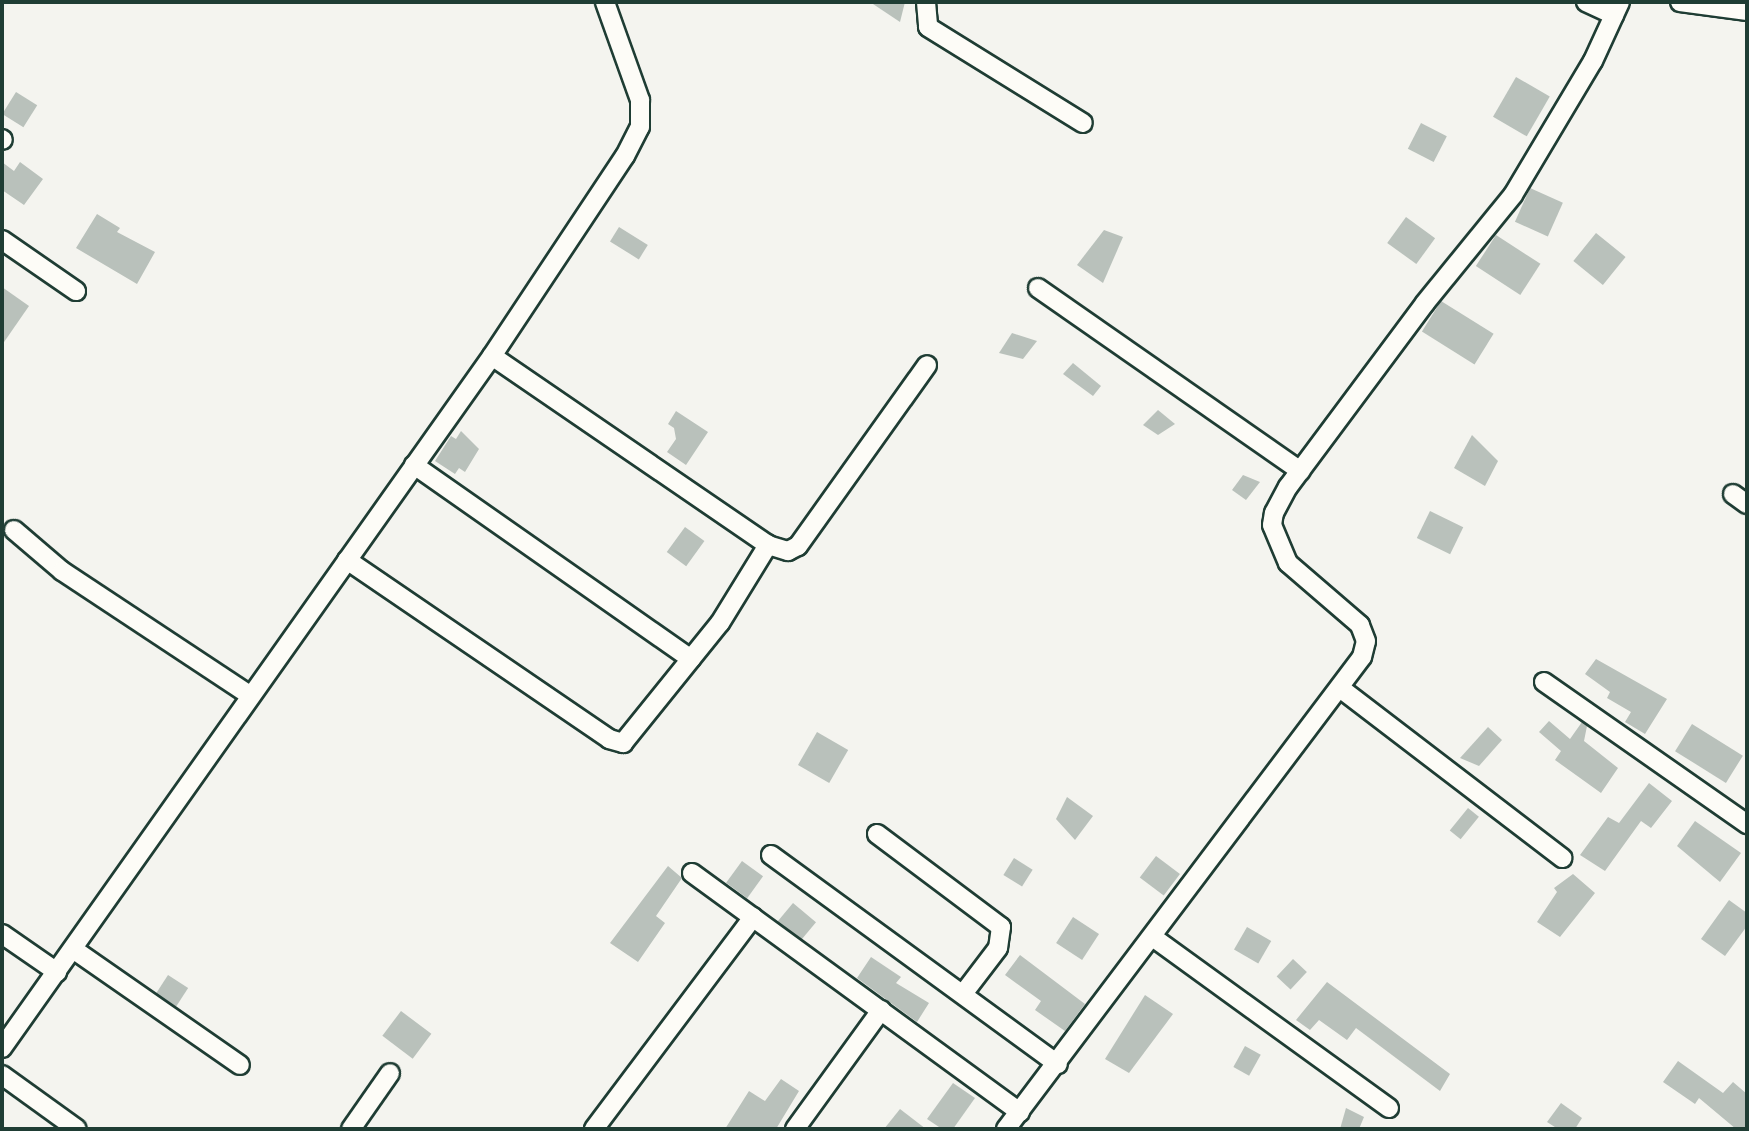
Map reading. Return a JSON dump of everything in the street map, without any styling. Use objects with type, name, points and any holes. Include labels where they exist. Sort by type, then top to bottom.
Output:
[{"type":"street","points":[[2,1048],[249,695],[492,356],[640,127],[640,100],[605,2]]},
{"type":"street","points":[[926,2],[928,27],[1083,122]]},
{"type":"street","points":[[1006,1129],[1154,938],[1362,657],[1364,631],[1288,563],[1272,525],[1280,500],[1425,303],[1513,195],[1593,61],[1617,9],[1586,2]]},
{"type":"street","points":[[1691,2],[1747,11]]},
{"type":"street","points":[[2,240],[76,291]]},
{"type":"street","points":[[1038,288],[1300,471]]},
{"type":"street","points":[[492,356],[768,545],[788,551],[798,546],[927,365]]},
{"type":"street","points":[[414,465],[691,659]]},
{"type":"street","points":[[14,530],[62,571],[249,695]]},
{"type":"street","points":[[347,559],[614,742],[629,739],[732,605],[768,545]]},
{"type":"street","points":[[1544,682],[1747,824]]},
{"type":"street","points":[[1340,688],[1562,858]]},
{"type":"street","points":[[877,834],[1001,927],[998,948],[963,995]]},
{"type":"street","points":[[771,855],[1058,1064]]},
{"type":"street","points":[[692,873],[1020,1112]]},
{"type":"street","points":[[594,1129],[753,917]]},
{"type":"street","points":[[2,934],[57,972]]},
{"type":"street","points":[[1154,938],[1389,1108]]},
{"type":"street","points":[[73,949],[240,1065]]},
{"type":"street","points":[[795,1129],[881,1010]]},
{"type":"street","points":[[351,1129],[390,1073]]},
{"type":"street","points":[[2,1075],[77,1129]]},
{"type":"building","points":[[870,2],[905,2],[900,22]]},
{"type":"building","points":[[1516,77],[1550,96],[1527,136],[1493,117]]},
{"type":"building","points":[[16,92],[37,105],[23,127],[2,114]]},
{"type":"building","points":[[1421,123],[1447,136],[1434,162],[1408,149]]},
{"type":"building","points":[[2,162],[14,171],[20,162],[43,179],[24,205],[2,190]]},
{"type":"building","points":[[1530,188],[1563,203],[1548,236],[1515,222]]},
{"type":"building","points":[[97,214],[120,228],[117,232],[155,252],[137,284],[76,248]]},
{"type":"building","points":[[1406,217],[1435,238],[1416,264],[1387,243]]},
{"type":"building","points":[[619,227],[648,245],[639,259],[610,241]]},
{"type":"building","points":[[1104,230],[1123,237],[1103,283],[1077,265]]},
{"type":"building","points":[[1596,233],[1626,257],[1603,285],[1573,261]]},
{"type":"building","points":[[1496,235],[1540,264],[1520,295],[1476,266]]},
{"type":"building","points":[[2,287],[29,306],[2,345]]},
{"type":"building","points":[[1441,301],[1494,334],[1475,364],[1422,332]]},
{"type":"building","points":[[1012,333],[1037,341],[1023,359],[999,353]]},
{"type":"building","points":[[1073,363],[1101,386],[1093,396],[1063,374]]},
{"type":"building","points":[[1158,410],[1175,424],[1158,435],[1143,425]]},
{"type":"building","points":[[676,411],[708,432],[686,465],[667,452],[676,439],[674,428],[668,424]]},
{"type":"building","points":[[461,431],[479,449],[465,472],[459,468],[455,474],[435,461],[451,436],[456,439]]},
{"type":"building","points":[[1472,435],[1498,461],[1485,486],[1454,468]]},
{"type":"building","points":[[1243,475],[1260,482],[1246,500],[1232,490]]},
{"type":"building","points":[[1430,511],[1463,527],[1450,554],[1417,538]]},
{"type":"building","points":[[685,527],[704,541],[686,566],[667,552]]},
{"type":"building","points":[[1596,659],[1667,699],[1645,734],[1625,722],[1631,712],[1607,698],[1610,692],[1585,674]]},
{"type":"building","points":[[1549,721],[1570,739],[1582,722],[1587,726],[1584,741],[1618,768],[1601,793],[1555,760],[1561,751],[1539,732]]},
{"type":"building","points":[[1692,724],[1743,756],[1726,783],[1675,751]]},
{"type":"building","points":[[1488,727],[1502,740],[1479,766],[1460,758]]},
{"type":"building","points":[[817,732],[848,750],[829,783],[798,765]]},
{"type":"building","points":[[1649,783],[1672,801],[1651,828],[1641,821],[1605,871],[1580,855],[1608,817],[1619,823]]},
{"type":"building","points":[[1067,797],[1093,816],[1075,840],[1056,819]]},
{"type":"building","points":[[1468,808],[1479,817],[1461,839],[1450,831]]},
{"type":"building","points":[[1695,821],[1741,853],[1720,882],[1677,846]]},
{"type":"building","points":[[1156,856],[1180,874],[1164,896],[1140,878]]},
{"type":"building","points":[[1014,858],[1033,870],[1022,887],[1003,875]]},
{"type":"building","points":[[742,861],[763,876],[747,898],[726,883]]},
{"type":"building","points":[[668,866],[682,878],[656,916],[665,923],[638,962],[610,943]]},
{"type":"building","points":[[1573,874],[1595,893],[1560,937],[1537,922],[1557,892],[1554,888]]},
{"type":"building","points":[[1729,900],[1747,913],[1747,926],[1725,956],[1701,939]]},
{"type":"building","points":[[793,903],[816,922],[801,941],[778,921]]},
{"type":"building","points":[[1073,917],[1099,934],[1082,960],[1056,943]]},
{"type":"building","points":[[1247,927],[1271,941],[1258,964],[1234,950]]},
{"type":"building","points":[[1020,955],[1085,1004],[1065,1031],[1035,1010],[1041,1001],[1005,975]]},
{"type":"building","points":[[871,957],[901,977],[896,983],[929,1003],[917,1022],[857,978]]},
{"type":"building","points":[[1293,959],[1307,972],[1291,990],[1277,977]]},
{"type":"building","points":[[168,975],[188,988],[176,1007],[156,993]]},
{"type":"building","points":[[1327,982],[1450,1074],[1440,1091],[1356,1028],[1347,1040],[1319,1020],[1310,1030],[1296,1020]]},
{"type":"building","points":[[1145,995],[1173,1014],[1129,1073],[1105,1059]]},
{"type":"building","points":[[401,1011],[431,1034],[413,1059],[382,1036]]},
{"type":"building","points":[[1245,1046],[1261,1055],[1249,1076],[1233,1067]]},
{"type":"building","points":[[1678,1061],[1723,1093],[1733,1082],[1747,1094],[1747,1129],[1736,1129],[1699,1098],[1695,1104],[1663,1082]]},
{"type":"building","points":[[781,1079],[799,1091],[776,1129],[725,1129],[749,1091],[765,1101]]},
{"type":"building","points":[[953,1083],[975,1098],[953,1129],[942,1129],[927,1119]]},
{"type":"building","points":[[1561,1103],[1582,1118],[1575,1129],[1558,1129],[1547,1122]]},
{"type":"building","points":[[1346,1108],[1364,1117],[1359,1129],[1340,1129]]},
{"type":"building","points":[[900,1109],[926,1129],[884,1129]]}]
